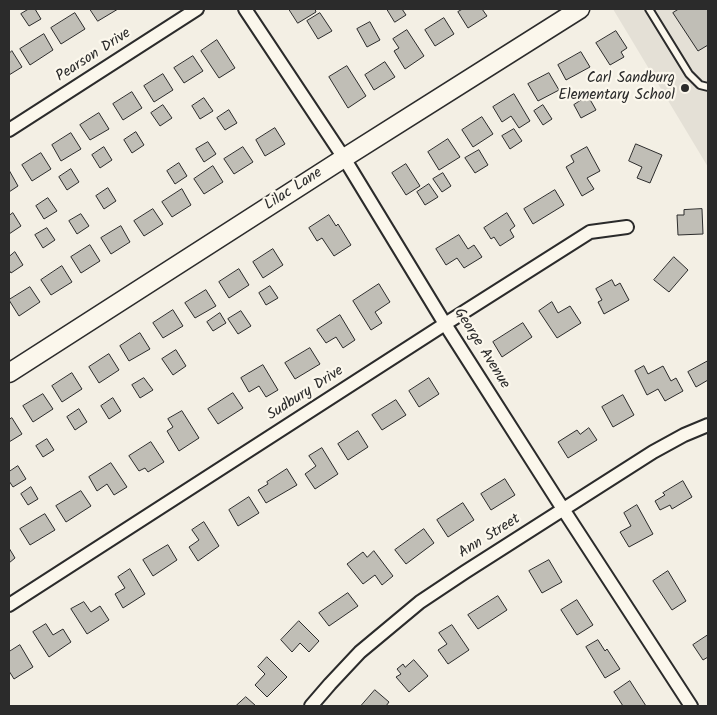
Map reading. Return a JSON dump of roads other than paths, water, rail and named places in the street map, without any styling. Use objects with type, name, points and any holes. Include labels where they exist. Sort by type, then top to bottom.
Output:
[{"type":"street","name":"Pearson Drive","points":[[9,130],[197,9]]},
{"type":"street","name":"George Avenue","points":[[245,9],[344,158],[445,324],[691,706]]},
{"type":"street","name":"Lilac Lane","points":[[9,373],[580,9]]},
{"type":"street","name":"Sudbury Drive","points":[[9,604],[590,232],[627,227]]},
{"type":"street","name":"Ann Street","points":[[311,706],[360,652],[420,602],[653,452],[684,435],[708,425]]},
{"type":"lane","points":[[648,9],[689,74],[700,85],[708,87]]},
{"type":"place","name":"Carl Sandburg Elementary School","points":[[685,88]]}]
